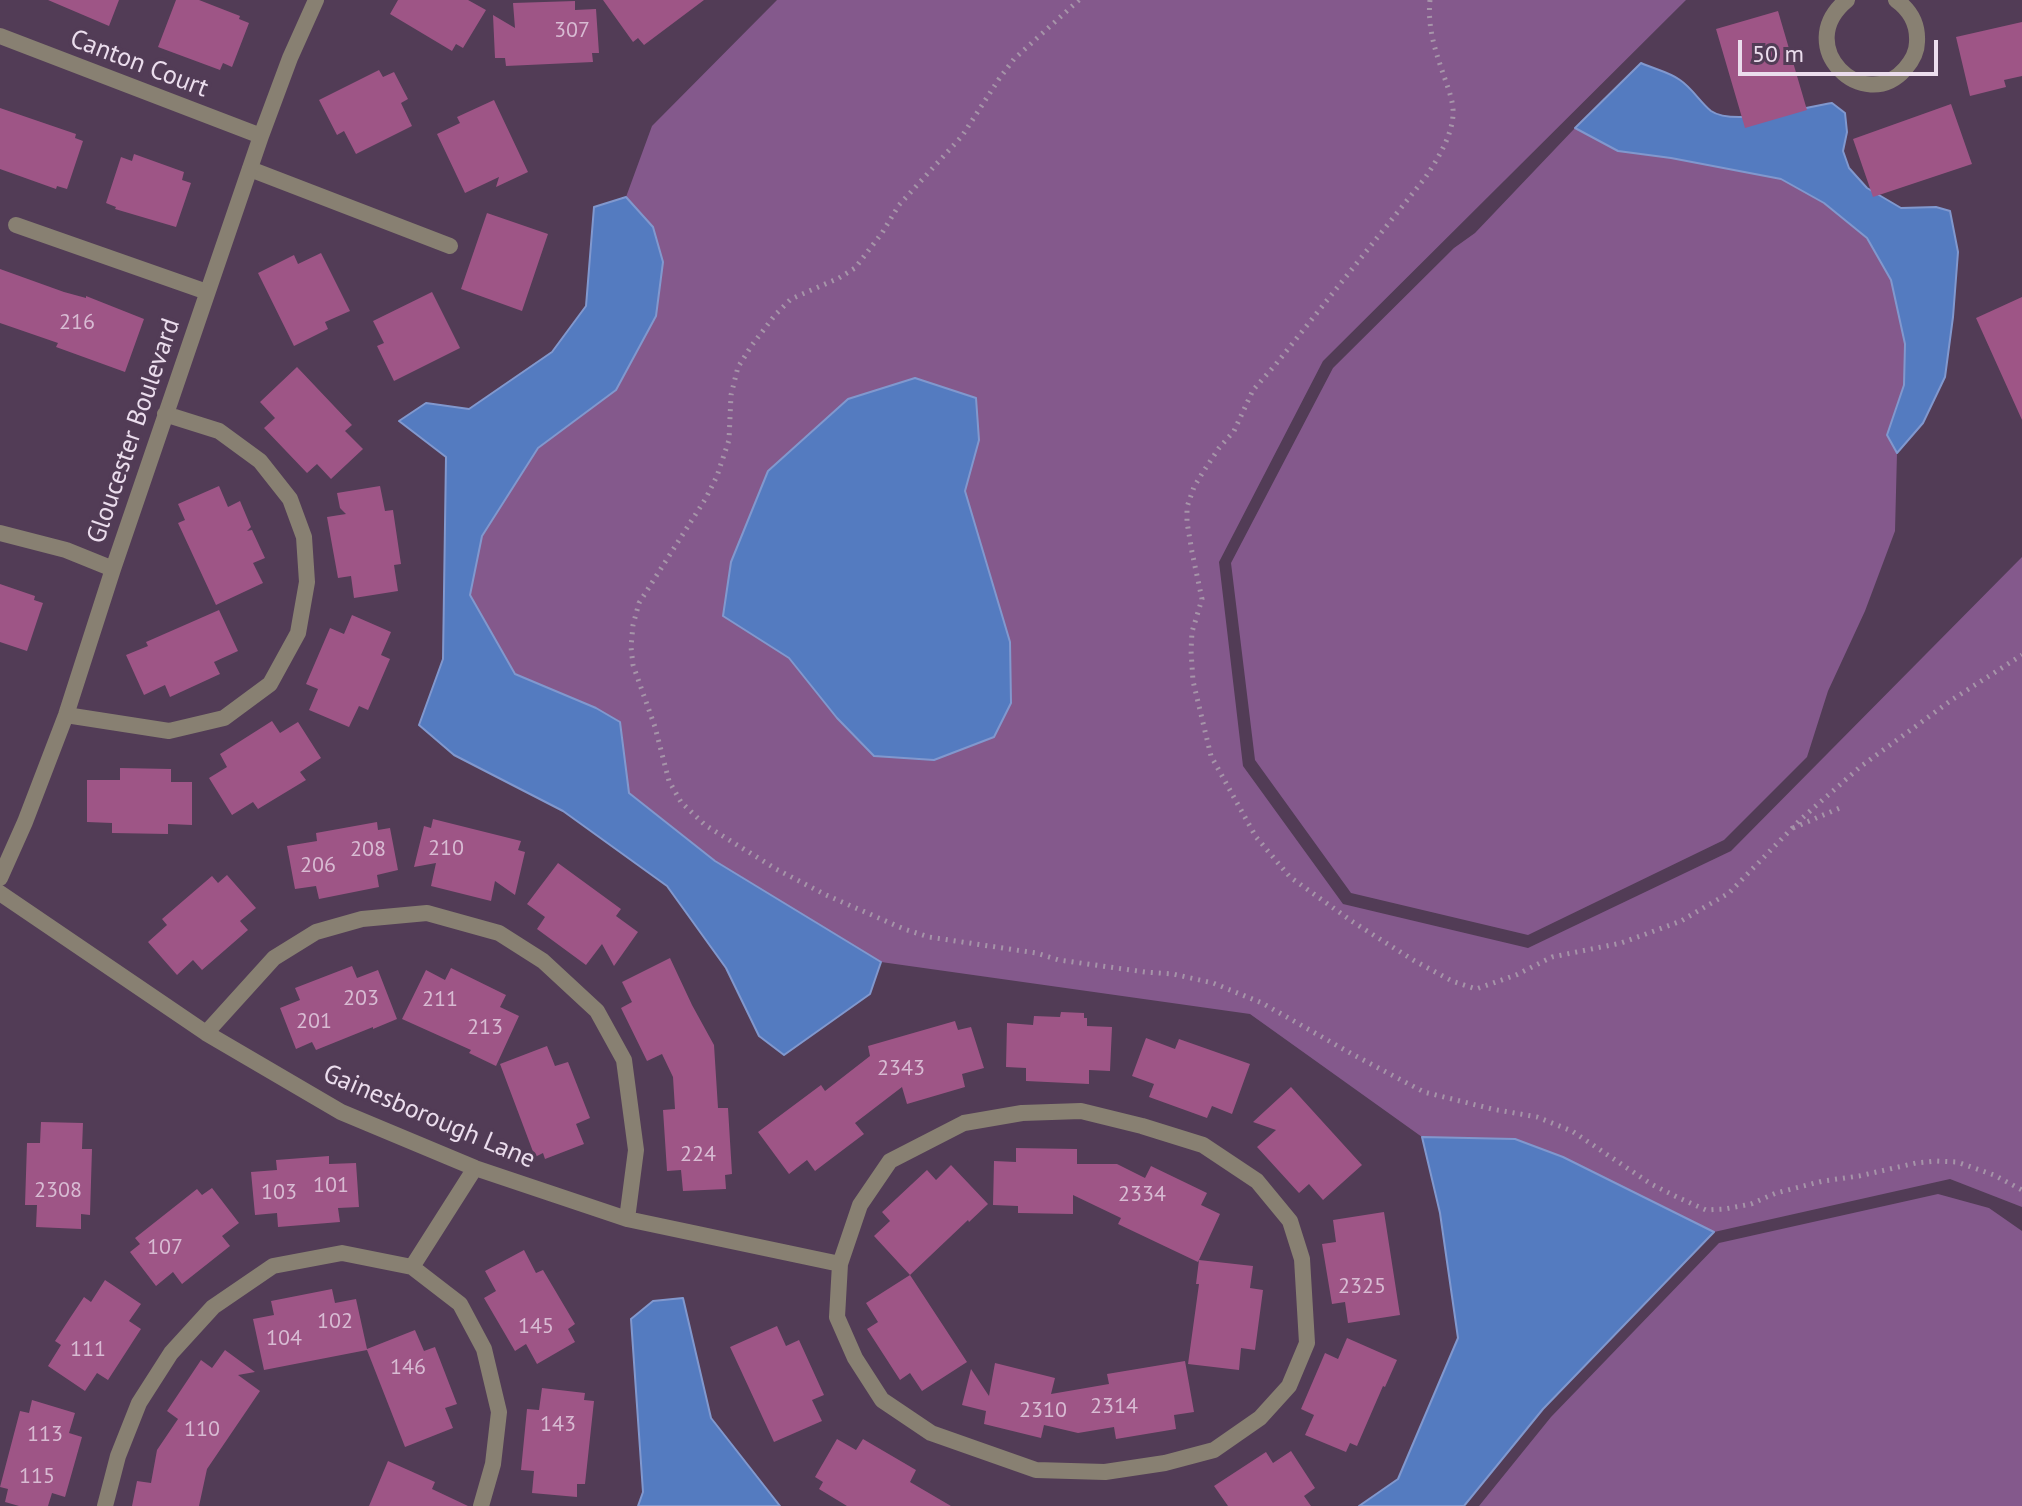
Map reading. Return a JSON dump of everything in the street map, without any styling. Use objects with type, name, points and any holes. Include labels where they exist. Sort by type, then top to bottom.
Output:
[{"type":"street","name":"Gloucester Boulevard","points":[[0,878],[66,715],[261,136],[316,0]]},
{"type":"street","points":[[1847,0],[1830,20],[1826,34],[1827,49],[1843,74],[1857,82],[1872,84],[1887,82],[1901,74],[1917,48],[1917,32],[1903,2]]},
{"type":"street","name":"Canton Court","points":[[0,36],[261,136]]},
{"type":"street","points":[[250,169],[450,246]]},
{"type":"street","points":[[16,225],[207,292]]},
{"type":"street","points":[[66,715],[169,731],[224,718],[270,684],[298,633],[307,582],[304,537],[290,499],[260,461],[219,431],[165,414]]},
{"type":"street","points":[[0,533],[66,550],[113,569]]},
{"type":"street","name":"Gainesborough Lane","points":[[0,893],[206,1033],[341,1112],[475,1168],[627,1219],[840,1264]]},
{"type":"street","points":[[206,1033],[274,958],[316,932],[362,919],[427,913],[499,933],[543,961],[597,1011],[624,1060],[636,1150],[627,1219]]},
{"type":"street","points":[[1081,1111],[1203,1145],[1257,1181],[1290,1221],[1302,1259],[1307,1343],[1289,1386],[1260,1418],[1214,1450],[1165,1463],[1105,1472],[1036,1470],[931,1433],[882,1400],[855,1358],[837,1317],[840,1264],[860,1205],[890,1161],[964,1123],[1022,1113],[1081,1111]]},
{"type":"street","points":[[412,1267],[475,1168]]},
{"type":"street","points":[[105,1506],[118,1456],[139,1403],[171,1353],[213,1307],[273,1266],[342,1253],[412,1267],[460,1304],[484,1349],[499,1412],[493,1464],[481,1506]]},
{"type":"path","points":[[1079,0],[1014,59],[962,136],[899,205],[855,268],[791,299],[775,315],[738,367],[731,395],[729,440],[717,476],[639,603],[633,625],[633,665],[655,727],[669,781],[681,802],[705,825],[776,869],[904,929],[929,937],[1036,953],[1059,960],[1173,974],[1213,983],[1262,1003],[1424,1092],[1537,1117],[1572,1131],[1651,1184],[1706,1210],[1751,1204],[1776,1193],[1823,1181],[1936,1161],[1957,1162],[1994,1175],[2022,1190]]},
{"type":"path","points":[[1430,0],[1431,36],[1452,103],[1453,119],[1438,158],[1253,390],[1234,431],[1194,487],[1187,507],[1187,522],[1202,599],[1192,632],[1193,681],[1211,756],[1256,837],[1290,877],[1413,960],[1452,981],[1476,989],[1516,975],[1552,957],[1621,943],[1681,921],[1729,893],[1792,828],[1860,767],[1981,679],[2022,655]]},
{"type":"path","points":[[1792,828],[1842,807]]},
{"type":"shaded area","points":[[777,0],[1686,0],[1323,361],[1219,562],[1243,766],[1343,904],[1528,948],[1731,851],[2022,557],[2022,1207],[1950,1179],[1714,1232],[1563,1157],[1515,1139],[1422,1137],[1250,1014],[881,962],[715,861],[629,793],[620,722],[596,708],[515,674],[470,595],[482,536],[538,448],[616,390],[656,316],[663,262],[653,227],[626,197],[652,126]]},
{"type":"shaded area","points":[[1575,128],[1618,151],[1781,179],[1824,203],[1867,238],[1891,280],[1905,344],[1904,385],[1887,435],[1897,453],[1895,531],[1865,611],[1828,691],[1807,757],[1724,840],[1528,935],[1351,893],[1255,760],[1231,563],[1333,368],[1454,248],[1475,233]]},
{"type":"shaded area","points":[[1938,1194],[1989,1208],[2022,1231],[2022,1506],[1479,1506],[1551,1417],[1719,1243]]},
{"type":"water","points":[[1641,63],[1680,80],[1711,111],[1722,115],[1752,117],[1832,103],[1845,113],[1847,132],[1843,151],[1849,168],[1867,188],[1901,208],[1936,207],[1950,211],[1958,252],[1945,377],[1923,423],[1897,453],[1887,435],[1904,385],[1905,344],[1891,280],[1867,238],[1824,203],[1781,179],[1618,151],[1575,128]]},
{"type":"water","points":[[626,197],[653,227],[663,262],[656,316],[616,390],[538,448],[482,536],[470,595],[515,674],[596,708],[620,722],[629,793],[715,861],[881,962],[870,994],[784,1055],[759,1036],[726,968],[667,886],[563,811],[454,755],[419,725],[443,659],[446,457],[399,421],[426,403],[469,409],[552,352],[586,306],[594,207]]},
{"type":"water","points":[[915,378],[976,398],[979,440],[965,491],[1010,642],[1011,703],[994,737],[934,760],[874,756],[837,718],[789,658],[723,616],[731,562],[768,471],[848,399]]},
{"type":"water","points":[[1422,1137],[1515,1139],[1563,1157],[1714,1232],[1543,1409],[1464,1506],[1359,1506],[1398,1479],[1458,1338],[1440,1213]]},
{"type":"water","points":[[683,1298],[711,1418],[780,1506],[638,1506],[643,1492],[631,1319],[653,1301]]},
{"type":"building","points":[[48,0],[119,0],[109,26]]},
{"type":"building","points":[[176,0],[199,0],[240,16],[239,19],[249,23],[232,67],[223,63],[220,70],[158,47]]},
{"type":"building","points":[[398,0],[468,0],[486,10],[463,48],[456,44],[452,51],[390,14]]},
{"type":"building","points":[[603,0],[704,0],[644,45],[638,38],[633,42]]},
{"type":"building","points":[[575,1],[575,10],[596,9],[599,53],[592,53],[593,62],[506,66],[505,58],[495,58],[493,15],[515,28],[513,3]]},
{"type":"building","points":[[1778,11],[1807,110],[1745,128],[1716,29]]},
{"type":"building","points":[[2022,22],[2022,76],[2004,80],[2006,87],[1970,96],[1956,37]]},
{"type":"building","points":[[379,70],[383,77],[394,72],[408,99],[401,103],[412,126],[356,154],[344,131],[337,135],[319,100]]},
{"type":"building","points":[[494,100],[528,172],[496,187],[499,177],[465,193],[437,134],[460,123],[457,117]]},
{"type":"building","points":[[1951,104],[1972,164],[1873,197],[1853,139]]},
{"type":"building","points":[[0,108],[76,134],[75,138],[83,141],[67,189],[57,186],[56,189],[0,169]]},
{"type":"building","points":[[134,154],[184,172],[182,180],[191,183],[176,227],[115,209],[106,203],[121,157],[132,161]]},
{"type":"building","points":[[487,213],[548,234],[522,311],[461,289]]},
{"type":"building","points":[[321,253],[350,311],[325,322],[328,329],[294,346],[258,273],[294,255],[298,264]]},
{"type":"building","points":[[0,269],[64,292],[86,296],[144,319],[125,372],[56,347],[58,343],[0,323]]},
{"type":"building","points":[[432,292],[460,348],[394,381],[377,346],[384,343],[373,321]]},
{"type":"building","points":[[2022,297],[2022,420],[1976,318]]},
{"type":"building","points":[[297,367],[352,425],[345,431],[363,449],[331,479],[317,464],[307,473],[264,428],[275,418],[260,402]]},
{"type":"building","points":[[219,486],[228,507],[240,501],[251,527],[247,531],[252,530],[265,558],[253,563],[263,583],[216,605],[178,523],[185,520],[178,504]]},
{"type":"building","points":[[380,486],[385,511],[393,510],[401,564],[394,565],[398,591],[354,598],[351,576],[338,578],[327,517],[346,514],[340,508],[337,493]]},
{"type":"building","points":[[0,584],[35,596],[34,600],[43,603],[27,651],[0,642]]},
{"type":"building","points":[[219,610],[238,651],[214,662],[220,674],[170,697],[165,685],[144,695],[126,655],[148,646],[146,642]]},
{"type":"building","points":[[352,615],[391,632],[381,655],[390,659],[368,710],[359,706],[349,727],[309,710],[318,689],[306,684],[330,628],[344,634]]},
{"type":"building","points":[[272,721],[280,733],[298,722],[321,758],[300,772],[306,780],[258,809],[253,802],[232,815],[209,778],[227,767],[220,754]]},
{"type":"building","points":[[120,768],[171,769],[171,782],[192,782],[192,825],[168,824],[168,834],[112,833],[112,823],[87,822],[87,780],[120,780]]},
{"type":"building","points":[[433,819],[521,841],[518,850],[525,852],[515,895],[495,881],[491,901],[431,886],[436,863],[414,867],[424,826],[431,828]]},
{"type":"building","points":[[377,822],[378,830],[390,828],[398,870],[377,875],[379,887],[319,899],[316,886],[295,889],[287,846],[317,841],[316,833]]},
{"type":"building","points":[[558,863],[621,909],[616,916],[638,932],[614,966],[602,944],[586,965],[537,929],[545,917],[527,904]]},
{"type":"building","points":[[227,875],[256,908],[240,921],[248,930],[202,970],[193,960],[177,975],[148,942],[167,925],[162,919],[212,876],[218,883]]},
{"type":"building","points":[[670,958],[714,1045],[718,1108],[728,1108],[732,1174],[725,1175],[726,1189],[683,1191],[681,1170],[667,1171],[663,1110],[675,1109],[673,1077],[662,1054],[647,1061],[621,1008],[632,1002],[622,982]]},
{"type":"building","points":[[352,966],[357,978],[378,970],[397,1019],[316,1050],[312,1042],[296,1049],[280,1008],[300,1000],[295,988]]},
{"type":"building","points":[[451,968],[506,995],[500,1007],[519,1016],[496,1066],[469,1053],[471,1050],[402,1019],[426,970],[445,980]]},
{"type":"building","points":[[1061,1012],[1084,1013],[1087,1026],[1112,1027],[1110,1071],[1089,1070],[1089,1084],[1026,1081],[1026,1068],[1006,1067],[1007,1023],[1033,1025],[1034,1016],[1060,1017]]},
{"type":"building","points":[[955,1021],[958,1030],[971,1027],[984,1068],[962,1074],[965,1087],[907,1104],[902,1087],[855,1123],[864,1134],[815,1171],[807,1160],[789,1174],[758,1132],[821,1085],[825,1091],[870,1056],[868,1046]]},
{"type":"building","points":[[1146,1038],[1175,1049],[1179,1039],[1250,1064],[1232,1114],[1212,1106],[1207,1118],[1149,1097],[1154,1084],[1132,1076]]},
{"type":"building","points":[[547,1046],[555,1066],[568,1062],[590,1118],[576,1124],[584,1144],[545,1159],[543,1153],[535,1157],[500,1064]]},
{"type":"building","points":[[1291,1087],[1362,1165],[1323,1200],[1309,1184],[1299,1193],[1257,1147],[1276,1130],[1253,1122]]},
{"type":"building","points":[[41,1122],[83,1123],[82,1149],[92,1149],[90,1215],[81,1214],[81,1229],[36,1227],[37,1205],[25,1205],[27,1143],[40,1143]]},
{"type":"building","points":[[1016,1148],[1077,1149],[1077,1164],[1117,1164],[1145,1178],[1151,1166],[1207,1193],[1201,1205],[1220,1214],[1198,1262],[1118,1224],[1121,1218],[1073,1195],[1073,1214],[1018,1213],[1018,1206],[993,1205],[994,1161],[1016,1162]]},
{"type":"building","points":[[329,1156],[329,1164],[356,1163],[359,1207],[338,1208],[340,1222],[278,1227],[277,1213],[255,1215],[251,1172],[277,1170],[276,1160]]},
{"type":"building","points":[[951,1165],[988,1204],[910,1275],[874,1236],[890,1221],[882,1212],[927,1170],[936,1180]]},
{"type":"building","points":[[212,1188],[239,1223],[222,1236],[230,1246],[182,1284],[173,1272],[156,1286],[130,1252],[140,1244],[135,1238],[197,1189],[202,1195]]},
{"type":"building","points":[[1384,1212],[1400,1315],[1348,1323],[1345,1302],[1332,1304],[1322,1244],[1336,1242],[1333,1220]]},
{"type":"building","points":[[524,1250],[536,1273],[543,1270],[575,1324],[568,1329],[575,1342],[537,1364],[526,1344],[515,1351],[484,1298],[496,1291],[485,1271]]},
{"type":"building","points":[[1199,1260],[1253,1266],[1250,1288],[1263,1290],[1255,1350],[1241,1348],[1239,1370],[1188,1364],[1199,1284],[1196,1284]]},
{"type":"building","points":[[910,1275],[967,1362],[922,1391],[910,1373],[900,1380],[867,1329],[878,1322],[866,1303]]},
{"type":"building","points":[[105,1280],[141,1304],[129,1321],[141,1329],[108,1380],[97,1373],[85,1391],[48,1366],[61,1345],[55,1341],[70,1318],[84,1297],[91,1302]]},
{"type":"building","points":[[332,1289],[335,1303],[356,1299],[367,1349],[415,1330],[424,1351],[435,1347],[457,1404],[445,1408],[453,1428],[405,1447],[367,1350],[264,1370],[253,1319],[274,1315],[271,1301]]},
{"type":"building","points":[[777,1326],[786,1346],[799,1340],[824,1395],[812,1400],[822,1421],[774,1442],[730,1347]]},
{"type":"building","points":[[1347,1338],[1397,1360],[1357,1446],[1350,1443],[1346,1452],[1305,1435],[1314,1415],[1301,1409],[1325,1353],[1338,1359]]},
{"type":"building","points":[[225,1350],[255,1372],[238,1375],[260,1391],[207,1469],[199,1506],[132,1506],[137,1481],[151,1483],[157,1450],[178,1419],[167,1411],[201,1360],[212,1368]]},
{"type":"building","points":[[1185,1361],[1194,1412],[1174,1415],[1176,1429],[1116,1439],[1114,1427],[1078,1433],[1044,1425],[1041,1438],[984,1424],[986,1411],[962,1405],[971,1369],[989,1396],[995,1363],[1055,1378],[1051,1394],[1109,1384],[1107,1374]]},
{"type":"building","points":[[542,1388],[585,1393],[584,1400],[594,1401],[585,1484],[577,1484],[577,1497],[532,1493],[534,1471],[521,1470],[527,1409],[539,1410]]},
{"type":"building","points":[[32,1400],[75,1413],[69,1433],[82,1437],[65,1497],[52,1493],[48,1506],[19,1506],[5,1502],[8,1489],[0,1487],[20,1411],[29,1413]]},
{"type":"building","points":[[837,1439],[856,1450],[863,1439],[916,1470],[910,1482],[951,1506],[847,1506],[819,1489],[823,1482],[815,1477]]},
{"type":"building","points":[[1291,1451],[1315,1488],[1304,1496],[1311,1506],[1228,1506],[1214,1486],[1266,1452],[1273,1463]]},
{"type":"building","points":[[388,1461],[435,1482],[432,1489],[468,1506],[369,1506]]}]
